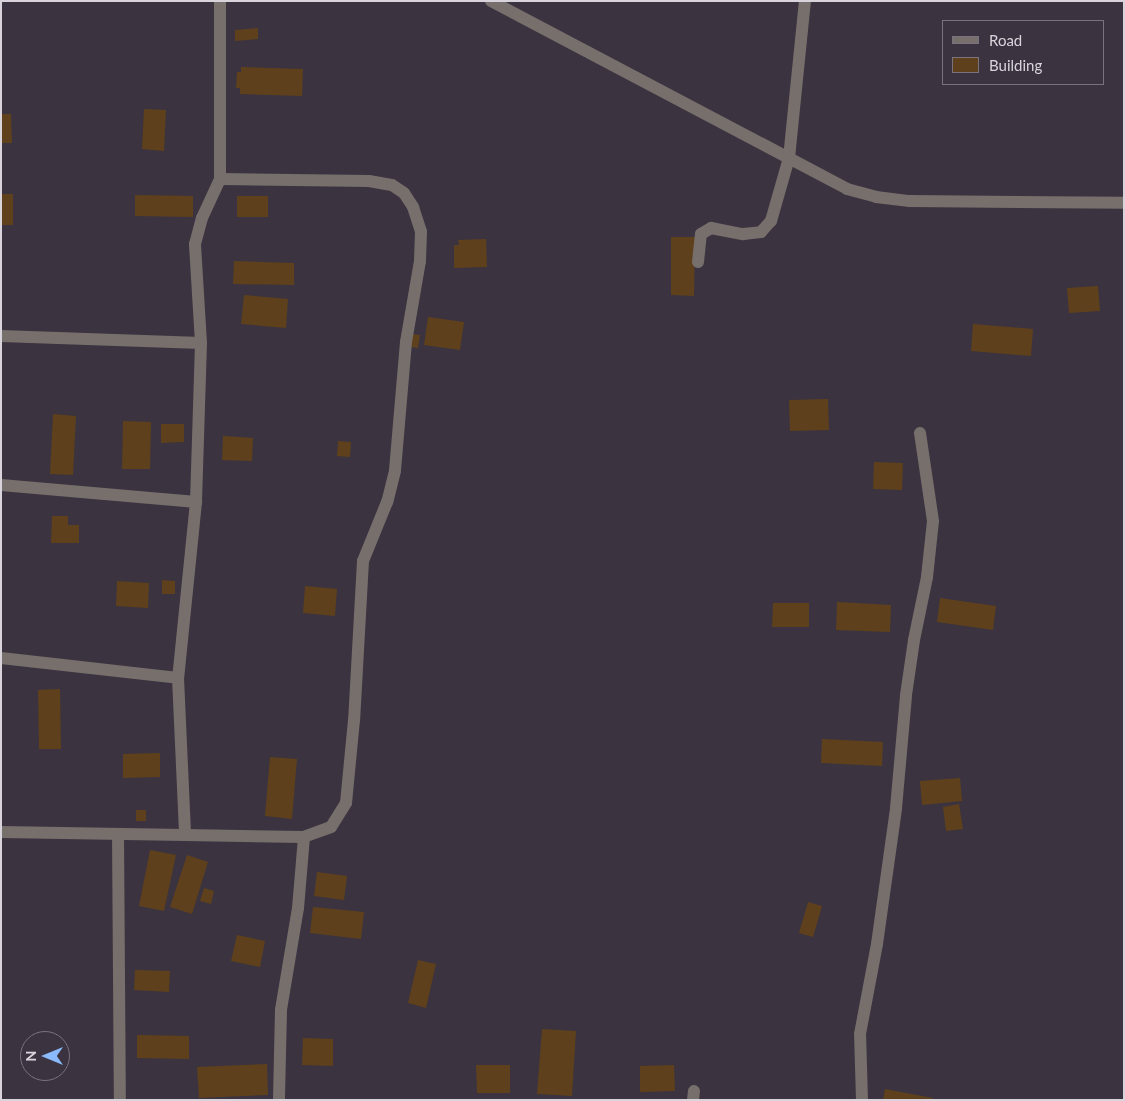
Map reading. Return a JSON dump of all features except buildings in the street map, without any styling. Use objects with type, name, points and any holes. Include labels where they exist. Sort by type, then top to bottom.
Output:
[{"type":"street","points":[[185,835],[178,678],[196,502],[201,343],[194,244],[202,218],[220,179],[220,1]]},
{"type":"street","points":[[491,1],[847,189],[884,198],[910,201],[1124,203]]},
{"type":"street","points":[[698,262],[701,234],[710,228],[743,234],[761,232],[771,221],[789,158],[804,1]]},
{"type":"street","points":[[1,832],[304,837],[331,827],[346,803],[354,720],[363,561],[387,502],[395,471],[406,342],[420,261],[420,232],[413,207],[404,193],[392,185],[369,181],[220,179]]},
{"type":"street","points":[[1,336],[201,343]]},
{"type":"street","points":[[862,1100],[860,1034],[877,944],[896,808],[906,695],[914,640],[927,577],[933,521],[920,433]]},
{"type":"street","points":[[1,485],[196,502]]},
{"type":"street","points":[[1,658],[178,678]]},
{"type":"street","points":[[118,834],[120,1100]]},
{"type":"street","points":[[279,1100],[281,1010],[298,908],[304,837]]}]
